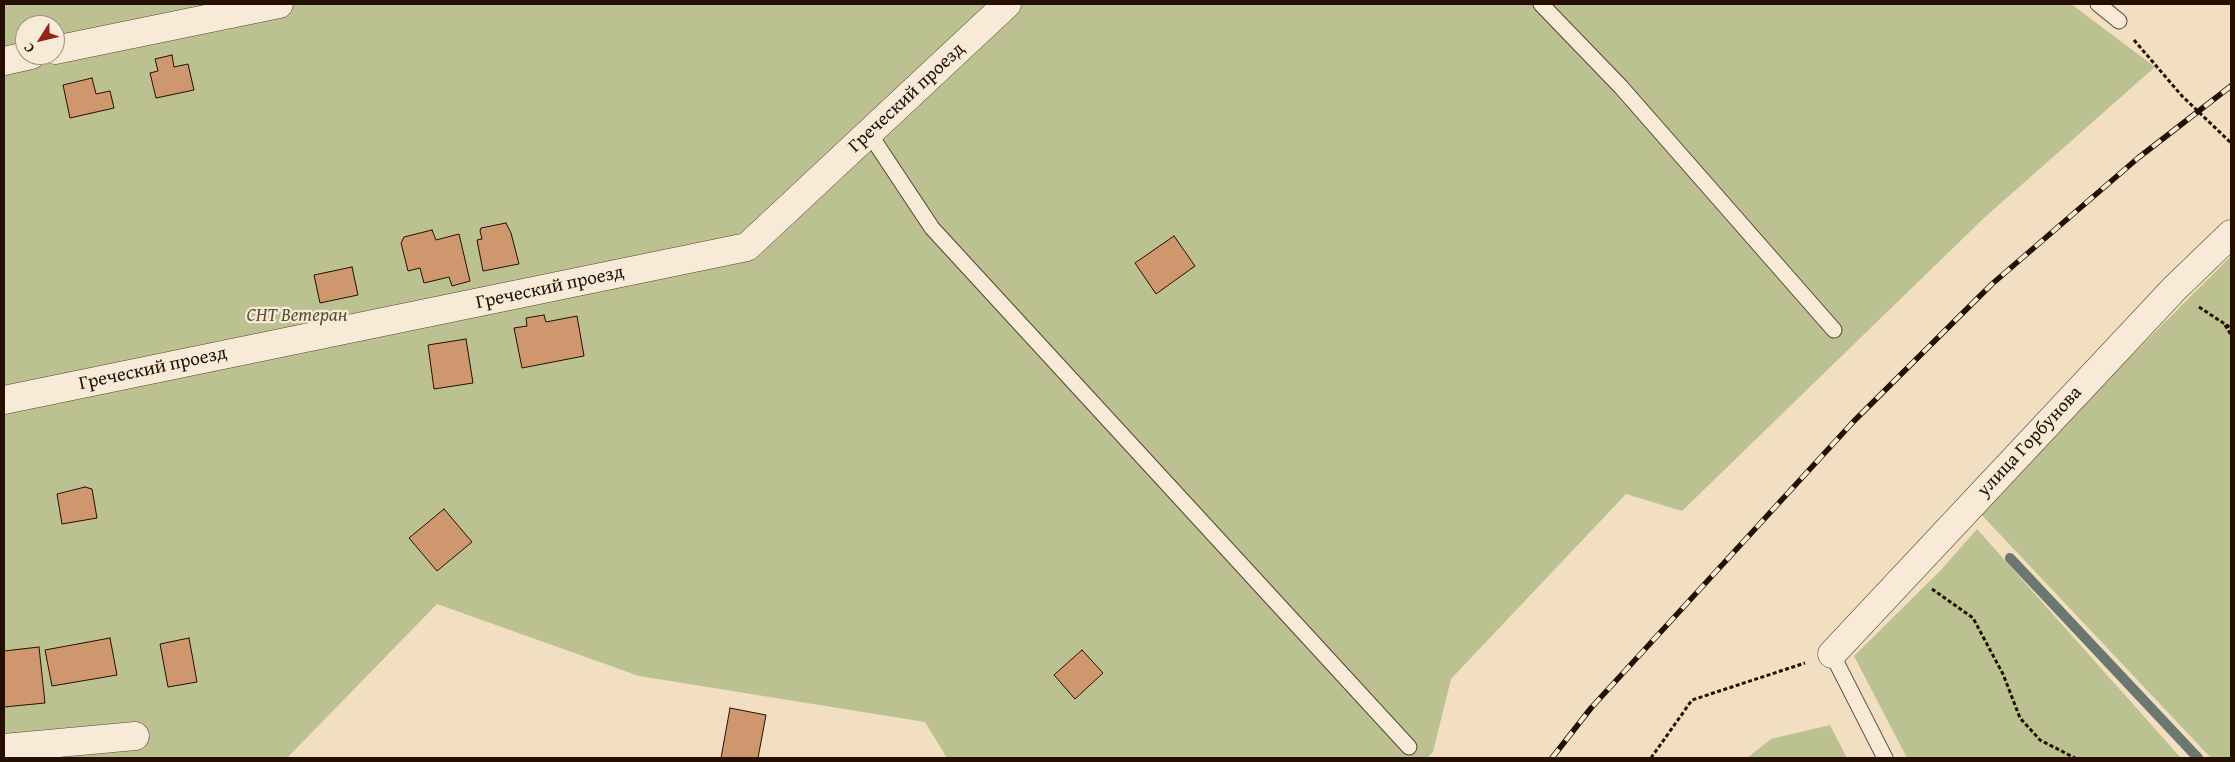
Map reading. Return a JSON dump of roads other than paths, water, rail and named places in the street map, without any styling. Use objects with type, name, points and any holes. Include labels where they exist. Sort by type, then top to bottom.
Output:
[{"type":"street","points":[[65,48],[279,4]]},
{"type":"street","name":"Греческий проезд","points":[[4,400],[748,247],[1007,4]]},
{"type":"street","name":"улица Горбунова","points":[[1832,654],[2174,289],[2231,234]]},
{"type":"street","points":[[4,748],[135,736]]},
{"type":"lane","points":[[1541,4],[1621,87],[1834,330]]},
{"type":"lane","points":[[2098,4],[2119,21]]},
{"type":"lane","points":[[869,133],[932,228],[1409,747]]},
{"type":"lane","points":[[1832,654],[1885,758]]},
{"type":"waterway","points":[[2010,558],[2198,758]]},
{"type":"railway","points":[[1552,758],[1591,708],[1854,421],[1992,284],[2138,158],[2231,86]]},
{"type":"park label","name":"СНТ Ветеран","points":[[297,316]]}]
